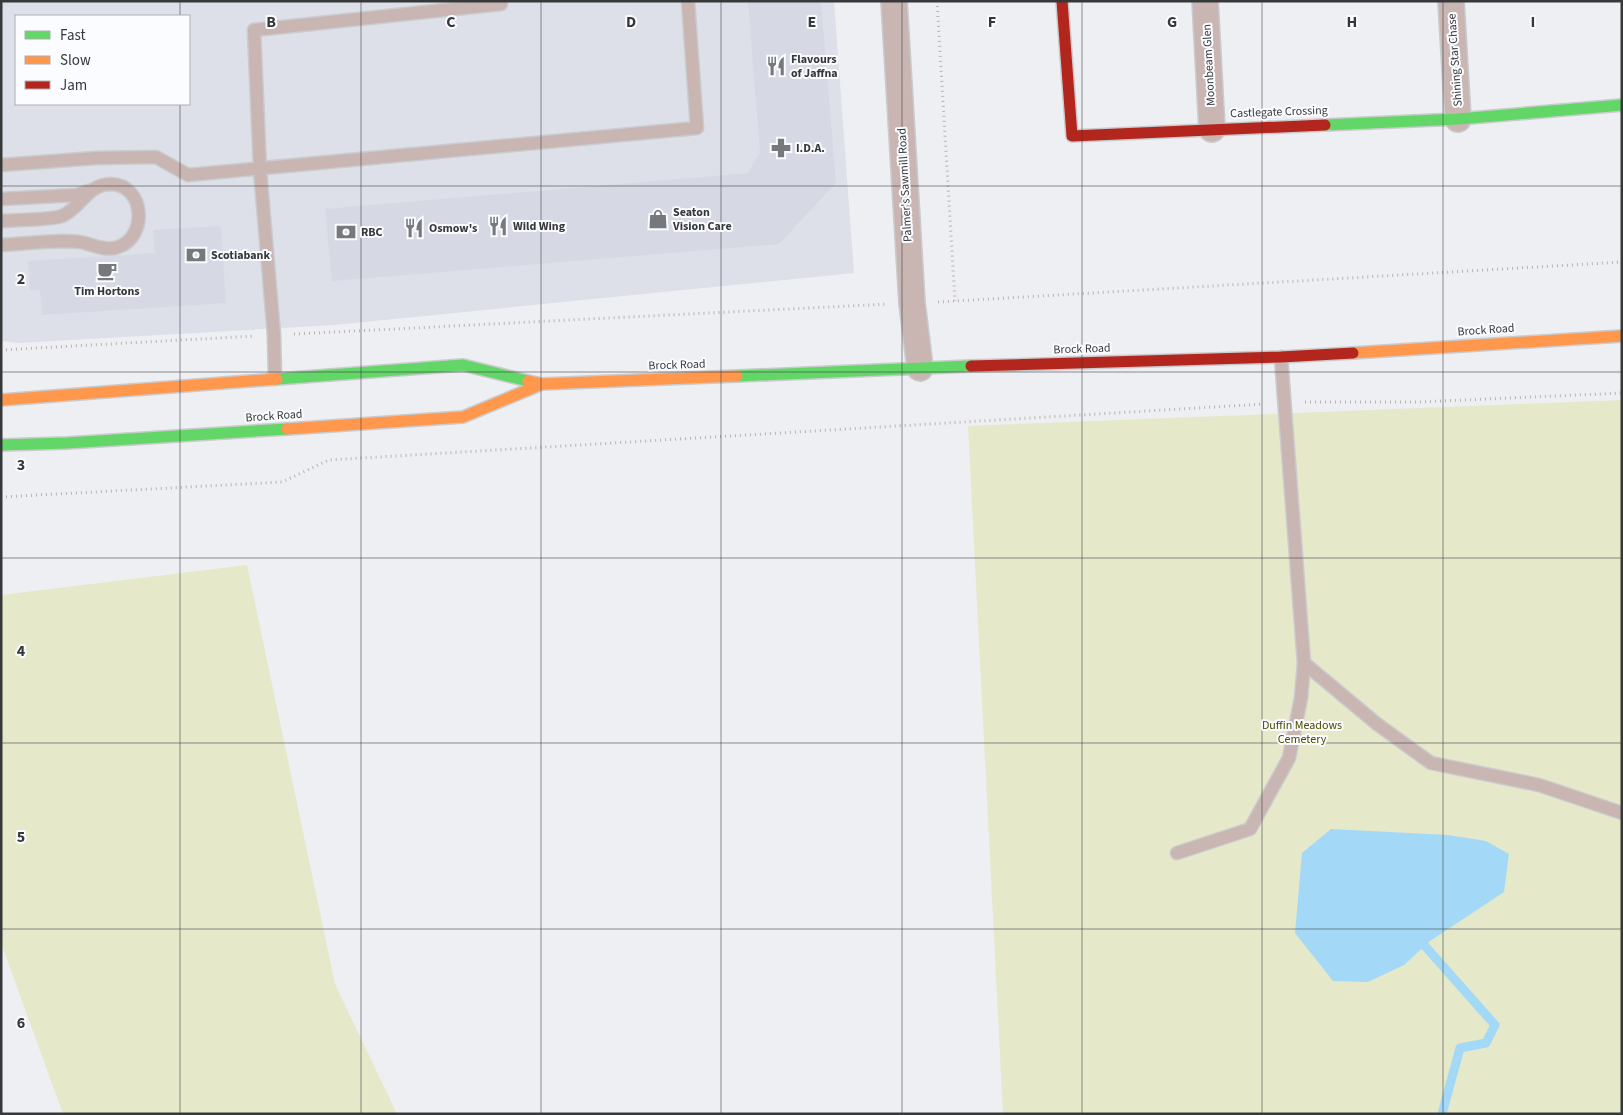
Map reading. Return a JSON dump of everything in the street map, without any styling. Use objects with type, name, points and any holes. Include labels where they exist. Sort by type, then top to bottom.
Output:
[{"type":"main road","name":"Castlegate Crossing","points":[[1062,1],[1072,136],[1458,119],[1622,105]]},
{"type":"main road","name":"Brock Road","points":[[1,400],[463,365],[542,384],[920,368],[1281,357],[1622,336]]},
{"type":"main road","name":"Brock Road","points":[[1,445],[67,443],[463,417],[542,384]]},
{"type":"street","name":"Palmer's Sawmill Road","points":[[894,1],[912,303],[920,368]]},
{"type":"street","name":"Moonbeam Glen","points":[[1205,1],[1212,129]]},
{"type":"street","name":"Shining Star Chase","points":[[1451,1],[1458,119]]},
{"type":"lane","points":[[275,379],[274,335],[260,170],[254,30],[501,4],[501,1]]},
{"type":"lane","points":[[1,165],[96,158],[156,157],[188,175],[260,170],[697,128],[688,1]]},
{"type":"lane","points":[[1,199],[77,195],[102,185],[113,184],[130,193],[137,203],[139,218],[135,234],[127,243],[116,248],[105,248],[76,242],[1,245]]},
{"type":"lane","points":[[1,221],[60,217],[71,211],[91,190]]},
{"type":"lane","points":[[1177,853],[1250,829],[1289,758],[1301,698],[1304,663],[1281,357]]},
{"type":"lane","points":[[1304,663],[1377,724],[1431,763],[1539,785],[1622,813]]},
{"type":"path","points":[[937,1],[955,301]]},
{"type":"path","points":[[1,350],[955,301],[1622,262]]},
{"type":"path","points":[[1,497],[282,482],[329,460],[1284,402],[1419,402],[1622,393]]},
{"type":"shaded area","points":[[1,1],[834,1],[854,273],[334,325],[19,343],[1,341]]},
{"type":"green space","name":"Duffin Meadows Cemetery","points":[[1622,400],[1622,1114],[1003,1114],[968,426]]},
{"type":"green space","points":[[247,565],[335,984],[397,1114],[63,1114],[1,943],[1,595]]},
{"type":"water","points":[[1331,829],[1448,835],[1486,841],[1509,854],[1504,892],[1430,941],[1404,965],[1368,982],[1333,981],[1295,933],[1302,853]]},
{"type":"building","points":[[748,1],[821,1],[836,183],[779,244],[332,281],[325,209],[748,173],[760,153]]},
{"type":"building","points":[[221,226],[226,303],[42,315],[40,290],[30,290],[28,261],[155,253],[153,230]]},
{"type":"waterway","points":[[1417,937],[1495,1025],[1486,1043],[1460,1048],[1442,1114]]},
{"type":"traffic: fast","points":[[1325,125],[1458,119],[1622,105]]},
{"type":"traffic: fast","points":[[277,379],[463,365],[528,381]]},
{"type":"traffic: fast","points":[[737,376],[971,366]]},
{"type":"traffic: fast","points":[[1,445],[67,443],[287,429]]},
{"type":"traffic: slow","points":[[1353,353],[1622,336]]},
{"type":"traffic: slow","points":[[528,381],[542,384],[737,376]]},
{"type":"traffic: slow","points":[[1,400],[277,379]]},
{"type":"traffic: slow","points":[[287,429],[463,417],[542,384]]},
{"type":"traffic: jam","points":[[1062,1],[1072,136],[1325,125]]},
{"type":"traffic: jam","points":[[971,366],[1281,357],[1353,353]]},
{"type":"place","name":"Flavours of Jaffna","points":[[776,66]]},
{"type":"place","name":"I.D.A.","points":[[781,148]]},
{"type":"place","name":"Seaton Vision Care","points":[[658,219]]},
{"type":"place","name":"Wild Wing","points":[[498,226]]},
{"type":"place","name":"Osmow's","points":[[414,228]]},
{"type":"place","name":"RBC","points":[[346,232]]},
{"type":"place","name":"Scotiabank","points":[[196,255]]},
{"type":"place","name":"Tim Hortons","points":[[107,271]]}]
